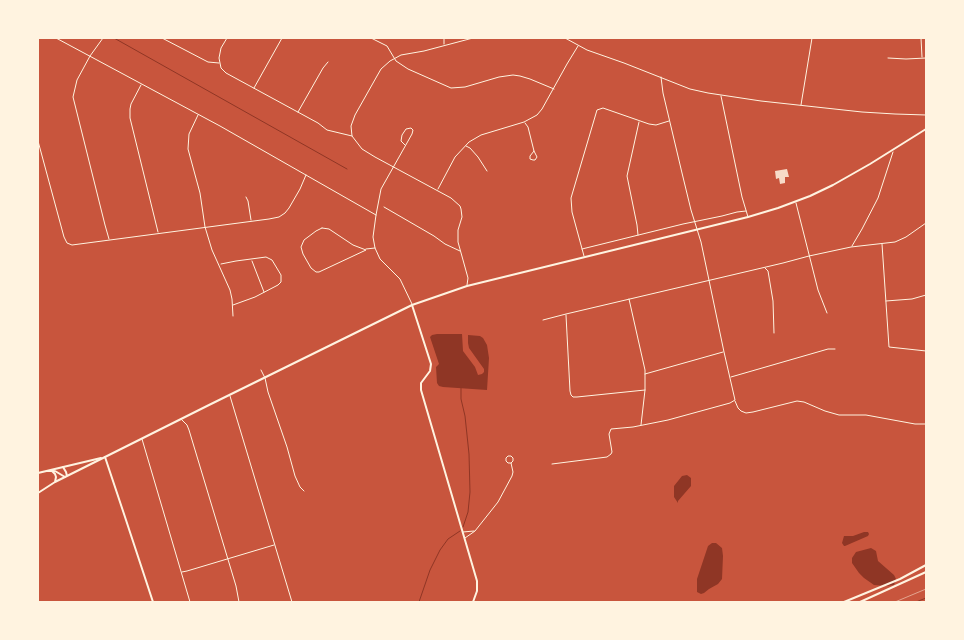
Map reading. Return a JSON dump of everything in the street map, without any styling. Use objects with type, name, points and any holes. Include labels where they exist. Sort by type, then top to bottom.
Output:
[{"type":"main road","points":[[38,492],[142,438],[412,305],[468,286],[748,217],[796,202],[834,185],[926,129]]},
{"type":"main road","points":[[412,305],[431,364],[430,371],[421,383],[421,390],[477,582],[477,591],[473,602]]},
{"type":"main road","points":[[38,473],[104,457]]},
{"type":"main road","points":[[104,457],[153,602]]},
{"type":"main road","points":[[63,467],[66,477]]},
{"type":"main road","points":[[44,471],[58,472],[66,477]]},
{"type":"main road","points":[[52,471],[56,477],[55,482]]},
{"type":"main road","points":[[844,602],[900,579],[926,565]]},
{"type":"main road","points":[[860,602],[926,572]]},
{"type":"street","points":[[56,38],[376,214]]},
{"type":"street","points":[[103,38],[90,56],[75,86],[73,101],[110,240]]},
{"type":"street","points":[[162,38],[208,62],[219,63]]},
{"type":"street","points":[[227,38],[220,52],[219,63],[226,73],[328,130],[352,136]]},
{"type":"street","points":[[254,88],[282,38]]},
{"type":"street","points":[[371,38],[386,46],[394,59],[408,70],[451,88],[466,87],[513,75],[530,78],[554,88]]},
{"type":"street","points":[[444,38],[444,45]]},
{"type":"street","points":[[468,286],[468,278],[460,251],[458,234],[462,220],[461,209],[454,200],[362,149],[352,136],[351,130],[359,108],[381,69],[394,59],[402,55],[473,38]]},
{"type":"street","points":[[565,38],[579,46],[690,89],[761,101],[880,114],[926,115]]},
{"type":"street","points":[[801,105],[812,38]]},
{"type":"street","points":[[921,38],[922,58]]},
{"type":"street","points":[[437,190],[455,157],[473,139],[524,122],[540,112],[579,46]]},
{"type":"street","points":[[888,58],[926,58]]},
{"type":"street","points":[[298,113],[328,62]]},
{"type":"street","points":[[661,77],[662,93],[694,222],[700,238],[738,408],[748,413],[797,401],[839,415],[866,415],[915,424],[926,424]]},
{"type":"street","points":[[142,84],[131,104],[130,118],[158,233]]},
{"type":"street","points":[[721,95],[748,217]]},
{"type":"street","points":[[584,257],[571,208],[571,198],[597,110],[603,108],[649,124],[656,125],[670,121]]},
{"type":"street","points":[[198,115],[190,131],[188,145],[191,163],[200,193],[205,227],[212,250],[230,290],[233,316]]},
{"type":"street","points":[[638,236],[627,176],[639,121]]},
{"type":"street","points":[[524,122],[528,127],[534,151]]},
{"type":"street","points":[[405,145],[402,141],[402,136],[406,129],[411,128],[413,130],[412,134],[381,189],[373,236],[375,248],[382,261],[400,279],[412,305]]},
{"type":"street","points":[[38,140],[64,237],[67,243],[72,245],[274,218],[285,213],[289,208],[306,174]]},
{"type":"street","points":[[465,146],[473,150],[487,171]]},
{"type":"street","points":[[851,247],[878,198],[893,150]]},
{"type":"street","points":[[246,197],[251,221]]},
{"type":"street","points":[[796,202],[818,290],[827,313]]},
{"type":"street","points":[[384,207],[460,251]]},
{"type":"street","points":[[582,249],[746,211]]},
{"type":"street","points":[[543,320],[809,256],[851,247],[895,242],[903,239],[926,223]]},
{"type":"street","points":[[366,250],[353,245],[324,228],[310,235],[304,240],[301,247],[311,268],[316,272],[366,250],[375,248]]},
{"type":"street","points":[[882,243],[888,347],[926,350]]},
{"type":"street","points":[[220,265],[266,257],[277,266],[281,275],[282,280],[280,283],[251,299],[232,306]]},
{"type":"street","points":[[251,259],[264,292]]},
{"type":"street","points":[[765,267],[768,271],[773,301],[774,333]]},
{"type":"street","points":[[885,301],[912,299],[926,295]]},
{"type":"street","points":[[629,299],[645,374],[641,426]]},
{"type":"street","points":[[566,314],[570,391],[573,397],[645,390]]},
{"type":"street","points":[[730,377],[828,349],[835,349]]},
{"type":"street","points":[[645,374],[724,352]]},
{"type":"street","points":[[261,370],[295,476],[304,491]]},
{"type":"street","points":[[229,395],[292,602]]},
{"type":"street","points":[[552,464],[607,457],[612,452],[609,434],[611,429],[641,426],[668,420],[735,400]]},
{"type":"street","points":[[181,419],[189,430],[240,602]]},
{"type":"street","points":[[142,438],[190,602]]},
{"type":"street","points":[[464,538],[474,531],[493,509],[511,480],[511,463]]},
{"type":"street","points":[[462,532],[474,531]]},
{"type":"street","points":[[181,572],[187,572],[275,545]]},
{"type":"path","points":[[895,602],[926,588]]},
{"type":"shaded area","points":[[437,334],[462,334],[463,351],[475,367],[478,375],[484,372],[484,369],[469,348],[468,335],[483,338],[487,345],[489,358],[487,390],[439,386],[437,383],[436,367],[439,364],[430,337]]},
{"type":"shaded area","points":[[687,475],[691,478],[691,486],[678,503],[674,497],[674,486],[682,476]]},
{"type":"shaded area","points":[[868,532],[868,536],[845,546],[842,543],[844,536],[853,536]]},
{"type":"shaded area","points":[[716,543],[722,548],[722,579],[718,584],[701,594],[697,592],[697,579],[708,546]]},
{"type":"shaded area","points":[[871,548],[876,551],[878,561],[894,575],[896,579],[894,585],[874,585],[859,573],[852,563],[852,558],[856,552]]},
{"type":"building","points":[[787,169],[789,177],[785,177],[785,183],[780,184],[779,178],[776,179],[775,171]]},
{"type":"waterway","points":[[114,38],[347,169]]},
{"type":"waterway","points":[[461,388],[469,454],[470,492],[468,512],[463,527]]},
{"type":"waterway","points":[[419,602],[430,570],[440,550],[448,539],[460,531]]},
{"type":"waterway","points":[[916,602],[926,598]]}]
